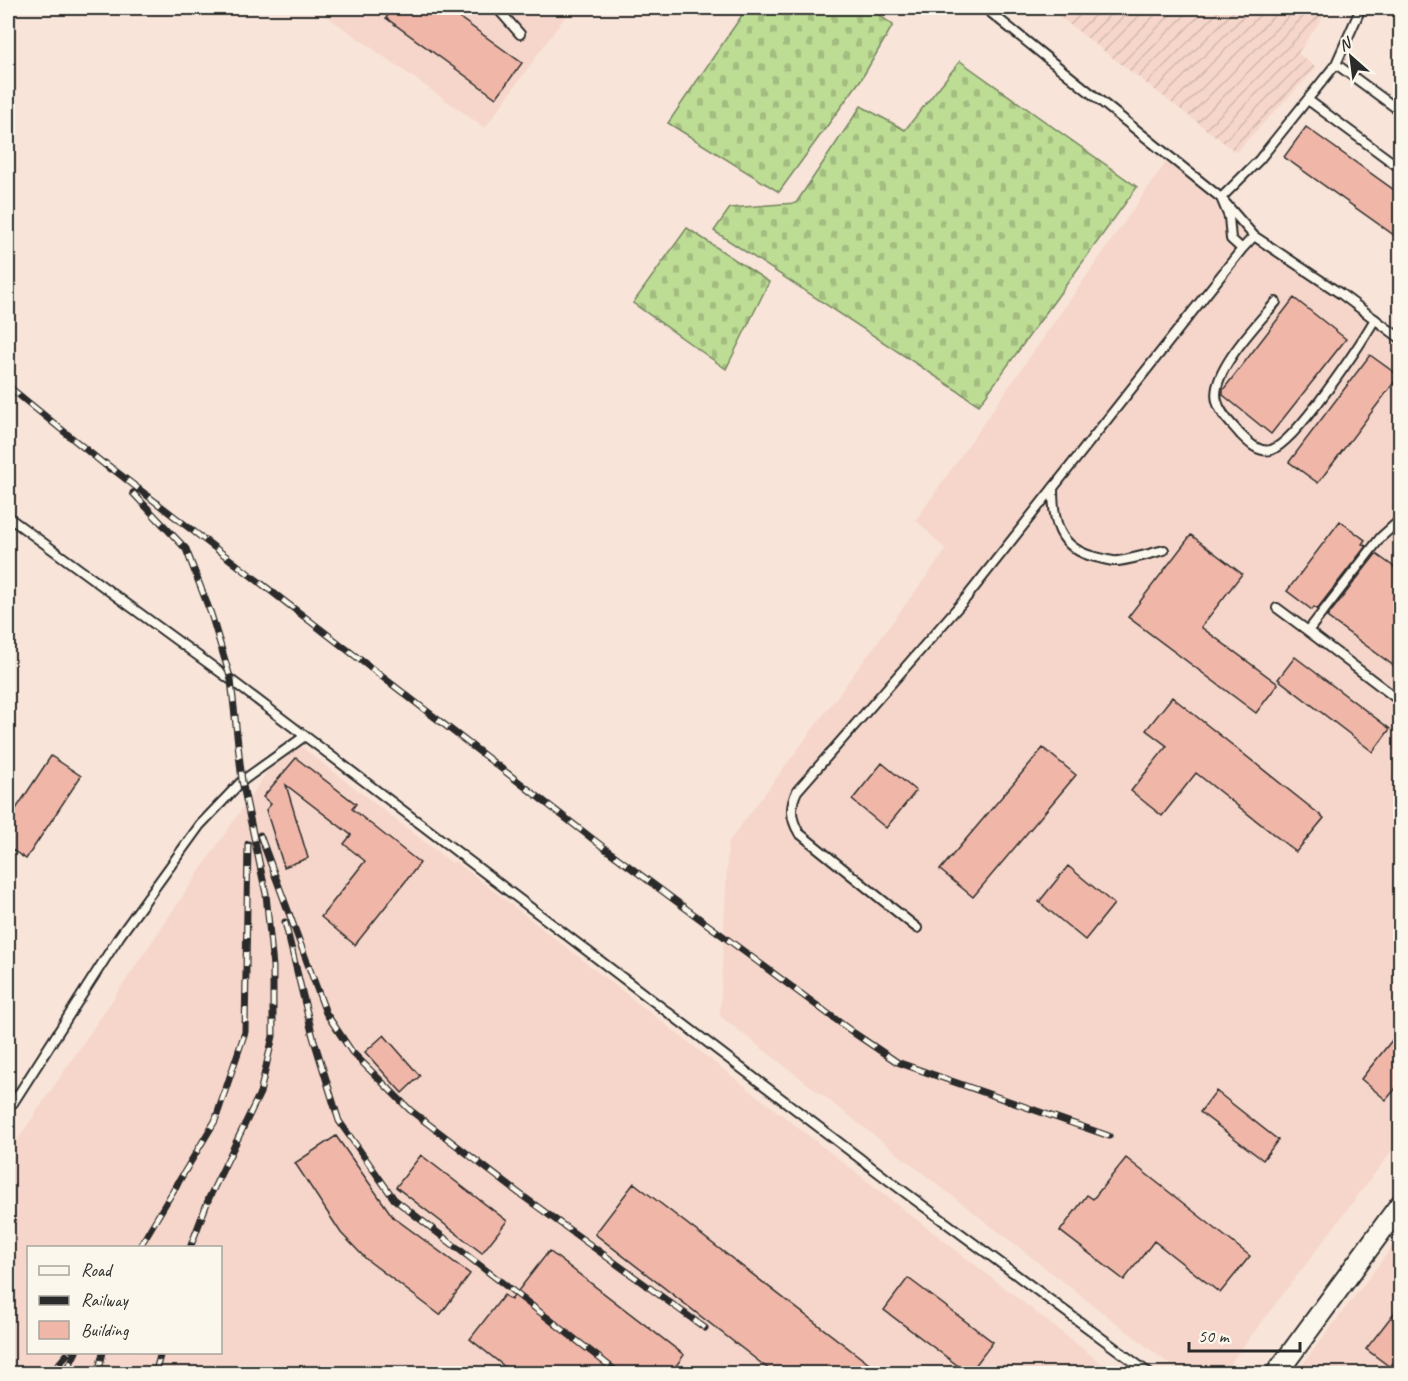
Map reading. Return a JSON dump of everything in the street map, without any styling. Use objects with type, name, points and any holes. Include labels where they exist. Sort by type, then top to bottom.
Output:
[{"type":"street","points":[[1276,1374],[1401,1205]]},
{"type":"lane","points":[[496,8],[520,34]]},
{"type":"lane","points":[[985,8],[1221,198],[1254,236],[1401,338]]},
{"type":"lane","points":[[1221,198],[1259,160],[1336,64],[1361,8]]},
{"type":"lane","points":[[1336,64],[1401,111]]},
{"type":"lane","points":[[1308,100],[1401,168]]},
{"type":"lane","points":[[1221,198],[1229,217],[1231,239],[1242,249]]},
{"type":"lane","points":[[917,928],[799,833],[791,812],[793,799],[797,791],[966,598],[1254,236]]},
{"type":"lane","points":[[1276,302],[1240,343],[1219,380],[1216,399],[1222,413],[1242,436],[1258,449],[1269,450],[1281,445],[1306,418],[1376,319]]},
{"type":"lane","points":[[1053,488],[1053,513],[1057,528],[1068,542],[1087,555],[1116,561],[1164,550]]},
{"type":"lane","points":[[8,517],[231,680],[877,1172],[1150,1374]]},
{"type":"lane","points":[[1308,631],[1381,537],[1401,520]]},
{"type":"lane","points":[[1277,608],[1401,701]]},
{"type":"lane","points":[[14,1103],[119,937],[200,825],[242,781],[305,736]]},
{"type":"shaded area","points":[[315,8],[571,8],[485,128]]},
{"type":"shaded area","points":[[1048,8],[1329,8],[1298,53],[1316,68],[1236,152]]},
{"type":"shaded area","points":[[1167,161],[1400,346],[1400,1140],[1223,1373],[1181,1373],[720,1016],[728,843],[946,550],[916,520]]},
{"type":"shaded area","points":[[290,738],[452,863],[455,861],[1114,1373],[8,1374],[8,1154]]},
{"type":"shaded area","points":[[1400,1237],[1400,1373],[1296,1373]]},
{"type":"green space","points":[[747,8],[869,8],[893,25],[862,78],[779,192],[668,123]]},
{"type":"green space","points":[[960,61],[1137,187],[979,405],[714,231],[730,208],[796,203],[861,106],[905,130]]},
{"type":"green space","points":[[687,228],[769,282],[726,369],[633,303]]},
{"type":"building","points":[[393,8],[446,8],[522,63],[496,98],[386,18]]},
{"type":"building","points":[[1306,127],[1401,195],[1401,240],[1284,157]]},
{"type":"building","points":[[1294,298],[1346,339],[1271,434],[1223,395],[1223,390]]},
{"type":"building","points":[[1370,355],[1399,376],[1318,483],[1289,462]]},
{"type":"building","points":[[1340,521],[1365,540],[1362,544],[1366,546],[1317,609],[1314,607],[1312,610],[1287,591]]},
{"type":"building","points":[[1191,535],[1242,574],[1201,627],[1278,684],[1256,713],[1128,617]]},
{"type":"building","points":[[1376,554],[1401,572],[1401,671],[1327,617]]},
{"type":"building","points":[[1295,657],[1390,729],[1373,752],[1278,679]]},
{"type":"building","points":[[1172,697],[1324,818],[1296,852],[1196,773],[1162,816],[1131,791],[1167,746],[1146,730]]},
{"type":"building","points":[[1043,748],[1076,775],[973,897],[940,870]]},
{"type":"building","points":[[51,756],[81,776],[26,859],[8,847],[8,821]]},
{"type":"building","points":[[296,758],[356,804],[352,809],[420,863],[355,945],[321,917],[365,861],[344,844],[351,835],[286,785],[308,858],[284,867],[266,810],[271,804],[263,797]]},
{"type":"building","points":[[882,763],[916,791],[886,828],[852,800]]},
{"type":"building","points":[[1068,866],[1114,904],[1085,940],[1039,902]]},
{"type":"building","points":[[1401,1029],[1401,1082],[1386,1100],[1361,1079]]},
{"type":"building","points":[[384,1035],[420,1076],[402,1093],[365,1052]]},
{"type":"building","points":[[1216,1091],[1278,1140],[1263,1160],[1200,1112]]},
{"type":"building","points":[[336,1136],[393,1217],[470,1274],[440,1315],[366,1259],[341,1233],[295,1163]]},
{"type":"building","points":[[421,1155],[507,1221],[482,1253],[396,1187]]},
{"type":"building","points":[[1126,1158],[1250,1256],[1220,1293],[1154,1241],[1124,1280],[1060,1231],[1087,1195],[1093,1199]]},
{"type":"building","points":[[634,1183],[882,1374],[775,1374],[595,1234]]},
{"type":"building","points":[[549,1251],[684,1355],[670,1374],[514,1374],[470,1339],[504,1295],[511,1300]]},
{"type":"building","points":[[908,1278],[993,1342],[969,1374],[884,1310]]},
{"type":"building","points":[[1401,1304],[1401,1353],[1390,1367],[1366,1349]]},
{"type":"railway","points":[[8,386],[110,469]]},
{"type":"railway","points":[[105,463],[607,850],[854,1033],[897,1062],[1109,1136]]},
{"type":"railway","points":[[133,493],[186,549],[211,614],[231,680],[242,781],[266,894],[273,967],[273,1036],[260,1093],[209,1198],[191,1246]]},
{"type":"railway","points":[[260,835],[326,1013],[352,1052],[410,1110],[520,1194],[705,1328]]},
{"type":"railway","points":[[140,1246],[215,1121],[245,1032],[248,844]]},
{"type":"railway","points":[[285,922],[313,1037],[339,1121],[394,1199],[620,1374]]},
{"type":"railway","points":[[50,1374],[67,1354]]},
{"type":"railway","points":[[65,1374],[75,1354]]},
{"type":"railway","points":[[98,1374],[103,1354]]},
{"type":"railway","points":[[155,1374],[160,1354]]}]
